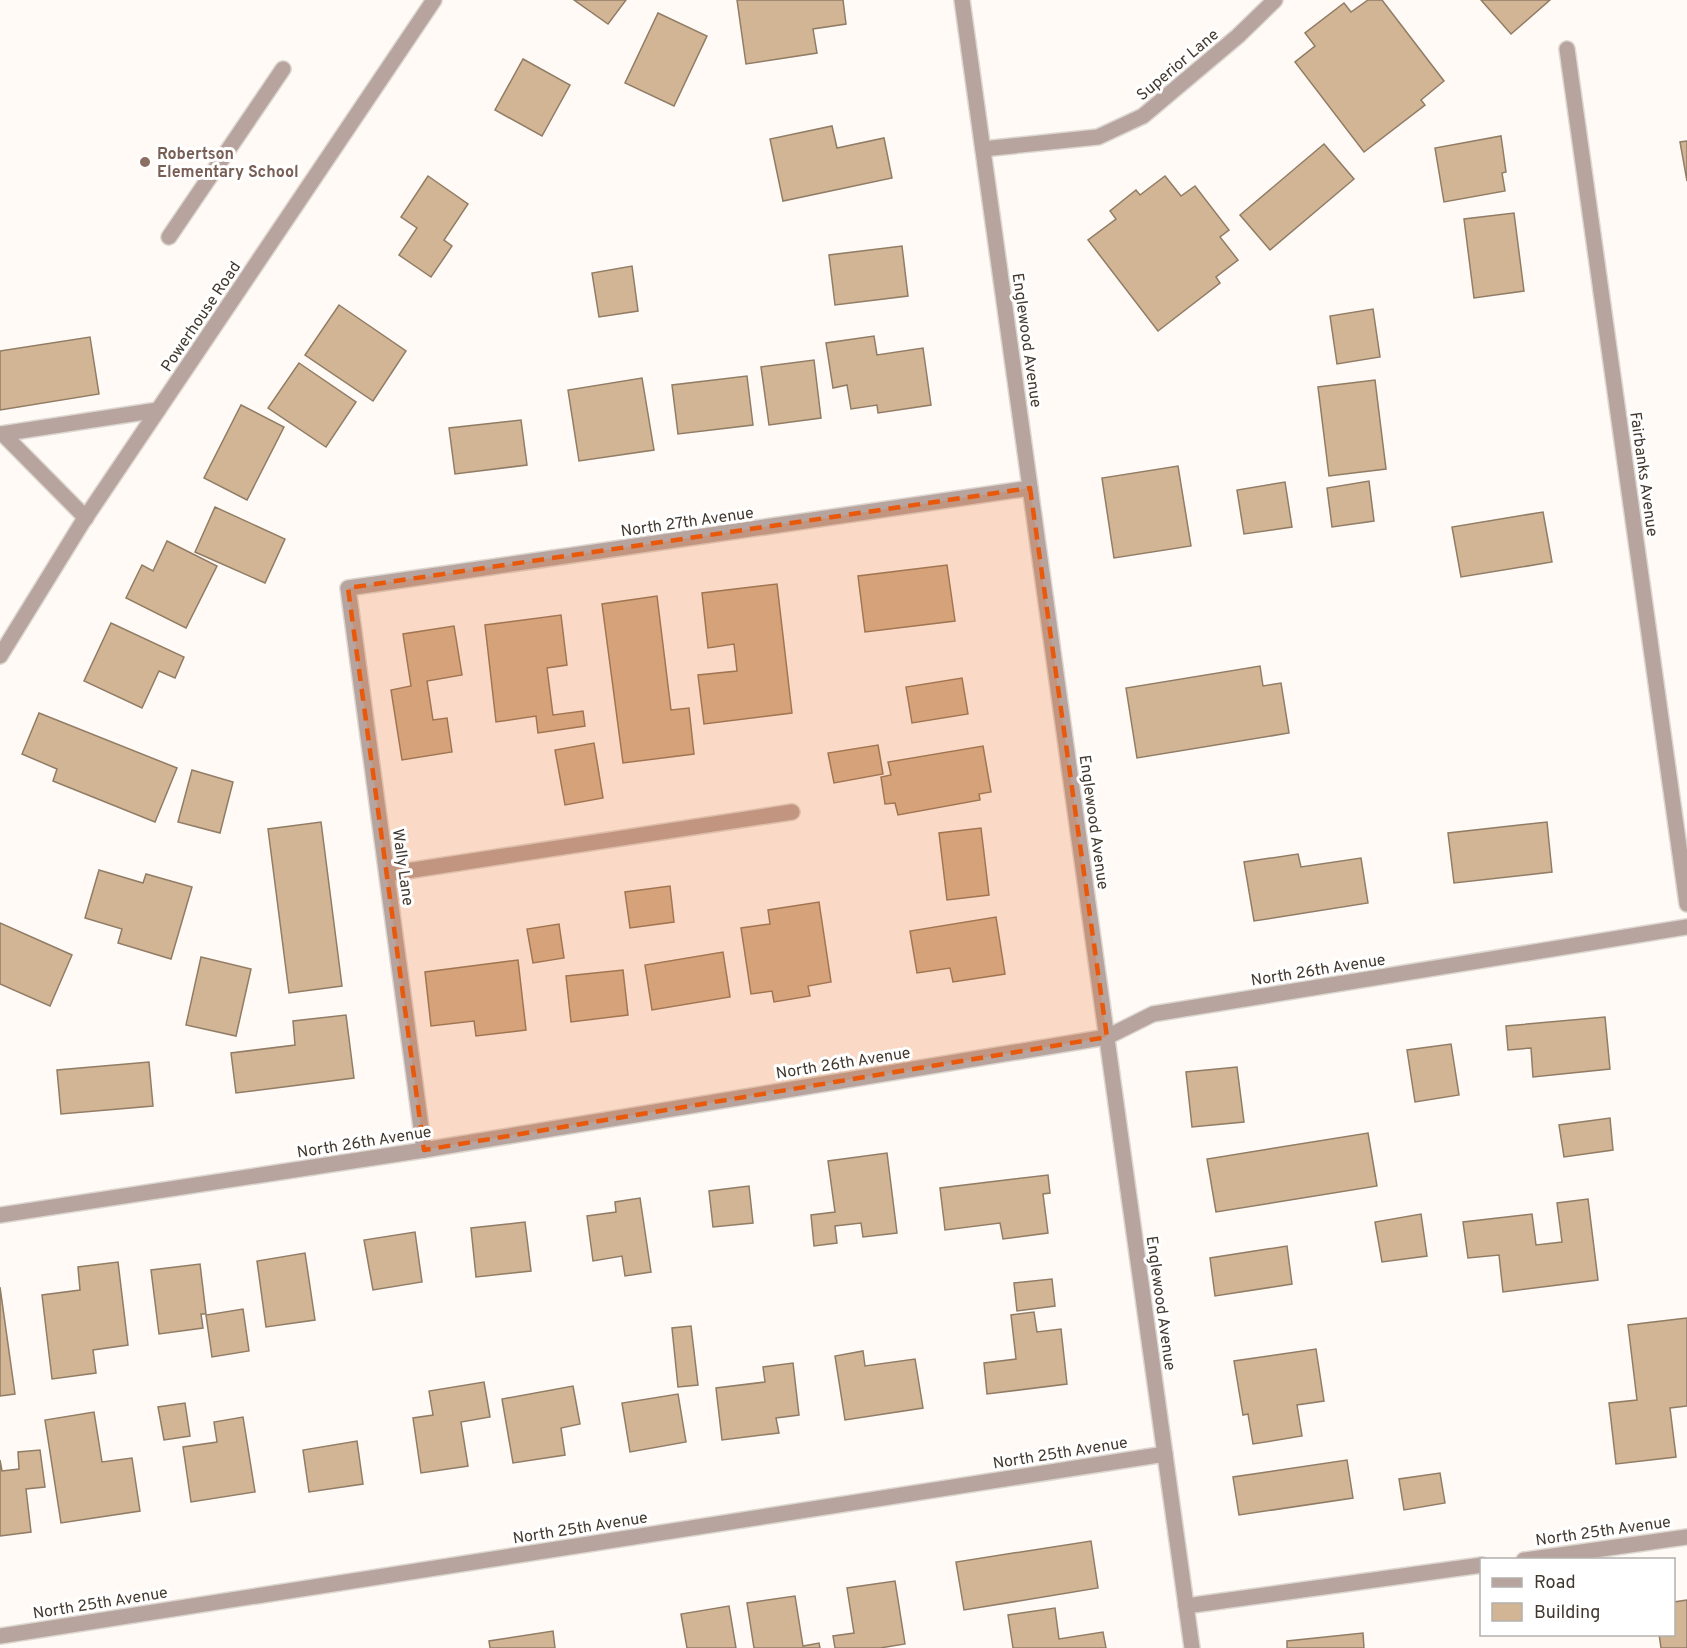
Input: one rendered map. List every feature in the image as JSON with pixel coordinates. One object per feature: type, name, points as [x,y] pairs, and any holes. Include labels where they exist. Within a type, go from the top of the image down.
[{"type":"street","name":"Powerhouse Road","points":[[0,656],[86,518],[434,0]]},
{"type":"street","name":"Englewood Avenue","points":[[963,0],[1192,1648]]},
{"type":"street","name":"Superior Lane","points":[[983,150],[1098,137],[1143,116],[1238,36],[1275,0]]},
{"type":"street","name":"Fairbanks Avenue","points":[[1568,49],[1687,904]]},
{"type":"street","points":[[169,237],[283,69]]},
{"type":"street","points":[[2,434],[158,410]]},
{"type":"street","points":[[2,434],[86,518]]},
{"type":"street","name":"North 27th Avenue","points":[[348,588],[1030,488]]},
{"type":"street","name":"Wally Lane","points":[[348,588],[424,1150]]},
{"type":"street","points":[[387,874],[792,812]]},
{"type":"street","name":"North 26th Avenue","points":[[0,1215],[424,1150],[1107,1037],[1153,1014],[1687,927]]},
{"type":"street","name":"North 25th Avenue","points":[[0,1636],[1166,1454]]},
{"type":"street","name":"North 25th Avenue","points":[[1538,1558],[1687,1537]]},
{"type":"street","points":[[1186,1606],[1480,1565]]},
{"type":"highlighted area","points":[[1030,488],[1107,1037],[424,1150],[348,588]]},
{"type":"building","points":[[574,0],[626,0],[608,24]]},
{"type":"building","points":[[737,0],[843,0],[846,24],[813,29],[817,53],[746,64]]},
{"type":"building","points":[[1368,0],[1382,0],[1444,81],[1421,100],[1425,105],[1364,152],[1295,62],[1315,46],[1305,33],[1344,3],[1351,12]]},
{"type":"building","points":[[1481,0],[1550,0],[1511,34]]},
{"type":"building","points":[[658,13],[707,36],[674,106],[625,83]]},
{"type":"building","points":[[523,59],[570,85],[542,136],[495,110]]},
{"type":"building","points":[[832,126],[837,148],[884,138],[892,178],[783,201],[770,139]]},
{"type":"building","points":[[1501,136],[1506,172],[1502,173],[1505,191],[1444,202],[1435,148]]},
{"type":"building","points":[[1687,141],[1687,181],[1680,142]]},
{"type":"building","points":[[1324,144],[1354,179],[1270,250],[1240,215]]},
{"type":"building","points":[[428,176],[468,204],[444,240],[452,246],[431,277],[399,255],[417,228],[401,217]]},
{"type":"building","points":[[1165,176],[1181,196],[1195,186],[1229,230],[1220,237],[1238,260],[1216,277],[1220,283],[1158,331],[1088,240],[1116,219],[1110,211],[1136,190],[1140,195]]},
{"type":"building","points":[[1514,213],[1524,291],[1474,298],[1464,219]]},
{"type":"building","points":[[902,246],[908,296],[835,305],[829,255]]},
{"type":"building","points":[[632,266],[638,311],[599,317],[592,273]]},
{"type":"building","points":[[339,305],[406,351],[373,401],[305,355]]},
{"type":"building","points":[[1373,309],[1380,357],[1337,364],[1330,316]]},
{"type":"building","points":[[874,336],[877,355],[923,348],[931,405],[878,413],[877,405],[851,409],[847,385],[833,388],[826,343]]},
{"type":"building","points":[[90,337],[99,394],[0,410],[0,351]]},
{"type":"building","points":[[814,360],[821,418],[769,425],[761,367]]},
{"type":"building","points":[[299,363],[356,402],[326,447],[268,408]]},
{"type":"building","points":[[747,376],[753,425],[678,434],[672,385]]},
{"type":"building","points":[[642,378],[654,450],[579,461],[568,390]]},
{"type":"building","points":[[1375,380],[1386,469],[1329,476],[1318,387]]},
{"type":"building","points":[[241,405],[284,427],[247,500],[204,478]]},
{"type":"building","points":[[521,420],[527,465],[455,474],[449,428]]},
{"type":"building","points":[[1178,466],[1191,546],[1114,558],[1102,478]]},
{"type":"building","points":[[1369,481],[1374,521],[1332,527],[1327,488]]},
{"type":"building","points":[[1285,482],[1292,527],[1244,534],[1237,490]]},
{"type":"building","points":[[215,507],[285,539],[265,583],[195,552]]},
{"type":"building","points":[[1543,512],[1552,562],[1461,577],[1452,527]]},
{"type":"building","points":[[167,541],[217,566],[186,628],[126,598],[142,565],[153,571]]},
{"type":"building","points":[[947,565],[955,621],[865,632],[858,576]]},
{"type":"building","points":[[777,584],[792,713],[704,724],[698,675],[737,671],[734,644],[708,648],[702,593]]},
{"type":"building","points":[[657,596],[671,710],[689,708],[694,754],[623,763],[602,604]]},
{"type":"building","points":[[561,615],[567,665],[547,668],[553,715],[583,711],[585,726],[538,733],[536,716],[496,722],[485,625]]},
{"type":"building","points":[[111,623],[184,657],[175,678],[159,671],[142,708],[84,681]]},
{"type":"building","points":[[454,626],[462,675],[427,681],[433,720],[447,718],[452,752],[402,760],[391,690],[411,686],[403,634]]},
{"type":"building","points":[[1260,666],[1263,686],[1281,683],[1289,733],[1137,758],[1126,688]]},
{"type":"building","points":[[962,678],[968,714],[912,723],[906,687]]},
{"type":"building","points":[[39,713],[177,768],[155,822],[53,781],[57,769],[22,754]]},
{"type":"building","points":[[594,743],[603,798],[565,805],[555,750]]},
{"type":"building","points":[[878,745],[883,774],[834,783],[828,753]]},
{"type":"building","points":[[983,746],[991,792],[979,794],[980,800],[898,815],[895,803],[885,804],[881,777],[891,775],[888,762]]},
{"type":"building","points":[[192,770],[233,782],[220,833],[178,822]]},
{"type":"building","points":[[321,822],[342,986],[289,993],[268,829]]},
{"type":"building","points":[[1547,822],[1552,872],[1454,883],[1448,833]]},
{"type":"building","points":[[981,828],[989,895],[947,900],[939,833]]},
{"type":"building","points":[[1298,854],[1301,867],[1361,858],[1368,903],[1254,921],[1244,862]]},
{"type":"building","points":[[99,870],[143,883],[146,874],[192,887],[171,959],[118,943],[122,929],[85,918]]},
{"type":"building","points":[[670,886],[674,922],[630,928],[625,892]]},
{"type":"building","points":[[819,902],[831,982],[808,986],[810,996],[774,1002],[772,991],[751,994],[741,928],[770,924],[768,910]]},
{"type":"building","points":[[996,917],[1005,974],[953,982],[950,968],[917,973],[910,931]]},
{"type":"building","points":[[0,923],[72,955],[50,1006],[0,984]]},
{"type":"building","points":[[559,924],[564,958],[533,963],[527,929]]},
{"type":"building","points":[[723,952],[730,997],[652,1010],[645,965]]},
{"type":"building","points":[[201,957],[251,969],[236,1036],[186,1025]]},
{"type":"building","points":[[518,960],[526,1030],[476,1036],[474,1021],[431,1026],[425,972]]},
{"type":"building","points":[[623,970],[628,1015],[571,1022],[566,976]]},
{"type":"building","points":[[346,1015],[354,1078],[236,1093],[231,1053],[295,1045],[293,1021]]},
{"type":"building","points":[[1605,1017],[1610,1069],[1533,1077],[1531,1048],[1508,1050],[1506,1026]]},
{"type":"building","points":[[1451,1044],[1459,1095],[1415,1102],[1407,1050]]},
{"type":"building","points":[[149,1062],[153,1106],[61,1114],[57,1070]]},
{"type":"building","points":[[1237,1067],[1244,1122],[1192,1127],[1186,1072]]},
{"type":"building","points":[[1610,1118],[1613,1150],[1564,1157],[1559,1125]]},
{"type":"building","points":[[1368,1133],[1377,1186],[1216,1212],[1207,1159]]},
{"type":"building","points":[[887,1153],[897,1233],[863,1237],[861,1223],[835,1226],[837,1243],[814,1246],[811,1215],[835,1212],[828,1161]]},
{"type":"building","points":[[1048,1175],[1050,1193],[1043,1194],[1048,1233],[1003,1239],[1000,1223],[945,1230],[940,1188]]},
{"type":"building","points":[[749,1186],[753,1223],[713,1227],[709,1191]]},
{"type":"building","points":[[640,1198],[651,1272],[625,1276],[622,1256],[593,1261],[587,1216],[616,1212],[615,1202]]},
{"type":"building","points":[[1588,1199],[1598,1280],[1503,1292],[1499,1255],[1468,1258],[1463,1222],[1532,1214],[1536,1245],[1562,1242],[1557,1203]]},
{"type":"building","points":[[1421,1214],[1427,1256],[1382,1262],[1375,1222]]},
{"type":"building","points":[[525,1222],[531,1271],[476,1277],[471,1228]]},
{"type":"building","points":[[415,1232],[422,1282],[373,1290],[364,1240]]},
{"type":"building","points":[[1287,1246],[1292,1284],[1215,1296],[1210,1258]]},
{"type":"building","points":[[305,1253],[315,1320],[266,1327],[257,1261]]},
{"type":"building","points":[[118,1262],[128,1345],[93,1350],[96,1373],[52,1379],[42,1295],[80,1290],[78,1267]]},
{"type":"building","points":[[200,1264],[206,1314],[201,1314],[203,1328],[159,1334],[151,1270]]},
{"type":"building","points":[[1052,1279],[1055,1306],[1017,1311],[1014,1283]]},
{"type":"building","points":[[0,1287],[15,1394],[0,1396]]},
{"type":"building","points":[[243,1309],[249,1351],[212,1357],[206,1315]]},
{"type":"building","points":[[1034,1312],[1037,1332],[1061,1329],[1067,1384],[987,1394],[984,1363],[1016,1359],[1011,1315]]},
{"type":"building","points":[[1687,1318],[1687,1406],[1670,1408],[1676,1457],[1616,1464],[1609,1403],[1637,1400],[1628,1325]]},
{"type":"building","points":[[691,1326],[698,1385],[678,1387],[672,1328]]},
{"type":"building","points":[[1316,1349],[1324,1401],[1297,1405],[1302,1436],[1253,1444],[1248,1414],[1243,1415],[1234,1361]]},
{"type":"building","points":[[863,1351],[865,1366],[915,1359],[923,1408],[845,1420],[835,1356]]},
{"type":"building","points":[[793,1363],[799,1415],[776,1418],[779,1433],[722,1440],[716,1388],[765,1382],[763,1367]]},
{"type":"building","points":[[484,1382],[490,1417],[461,1422],[468,1466],[421,1473],[413,1418],[433,1415],[429,1391]]},
{"type":"building","points":[[573,1386],[580,1424],[561,1428],[565,1455],[513,1463],[502,1399]]},
{"type":"building","points":[[678,1394],[686,1442],[630,1452],[622,1403]]},
{"type":"building","points":[[185,1403],[190,1436],[164,1440],[158,1407]]},
{"type":"building","points":[[94,1412],[102,1462],[132,1458],[140,1511],[61,1523],[45,1420]]},
{"type":"building","points":[[243,1417],[255,1492],[191,1502],[183,1447],[217,1442],[214,1422]]},
{"type":"building","points":[[357,1441],[363,1484],[309,1492],[303,1450]]},
{"type":"building","points":[[40,1450],[45,1487],[26,1489],[31,1532],[0,1536],[0,1460],[2,1471],[19,1469],[18,1452]]},
{"type":"building","points":[[1347,1460],[1353,1498],[1239,1515],[1233,1477]]},
{"type":"building","points":[[1440,1473],[1445,1503],[1404,1510],[1399,1479]]},
{"type":"building","points":[[1091,1541],[1098,1588],[964,1610],[956,1562]]},
{"type":"building","points":[[895,1581],[905,1644],[880,1648],[835,1648],[833,1636],[854,1633],[847,1588]]},
{"type":"building","points":[[795,1596],[803,1646],[819,1643],[820,1648],[754,1648],[747,1603]]},
{"type":"building","points":[[1687,1600],[1687,1648],[1661,1648],[1659,1636],[1675,1636],[1675,1602]]},
{"type":"building","points":[[729,1606],[736,1648],[687,1648],[681,1614]]},
{"type":"building","points":[[1055,1608],[1059,1639],[1103,1632],[1106,1648],[1013,1648],[1008,1615]]},
{"type":"building","points":[[553,1631],[555,1648],[490,1648],[489,1641]]},
{"type":"building","points":[[1363,1633],[1364,1648],[1287,1648],[1287,1641]]},
{"type":"place","name":"Robertson Elementary School","points":[[145,162]]}]
